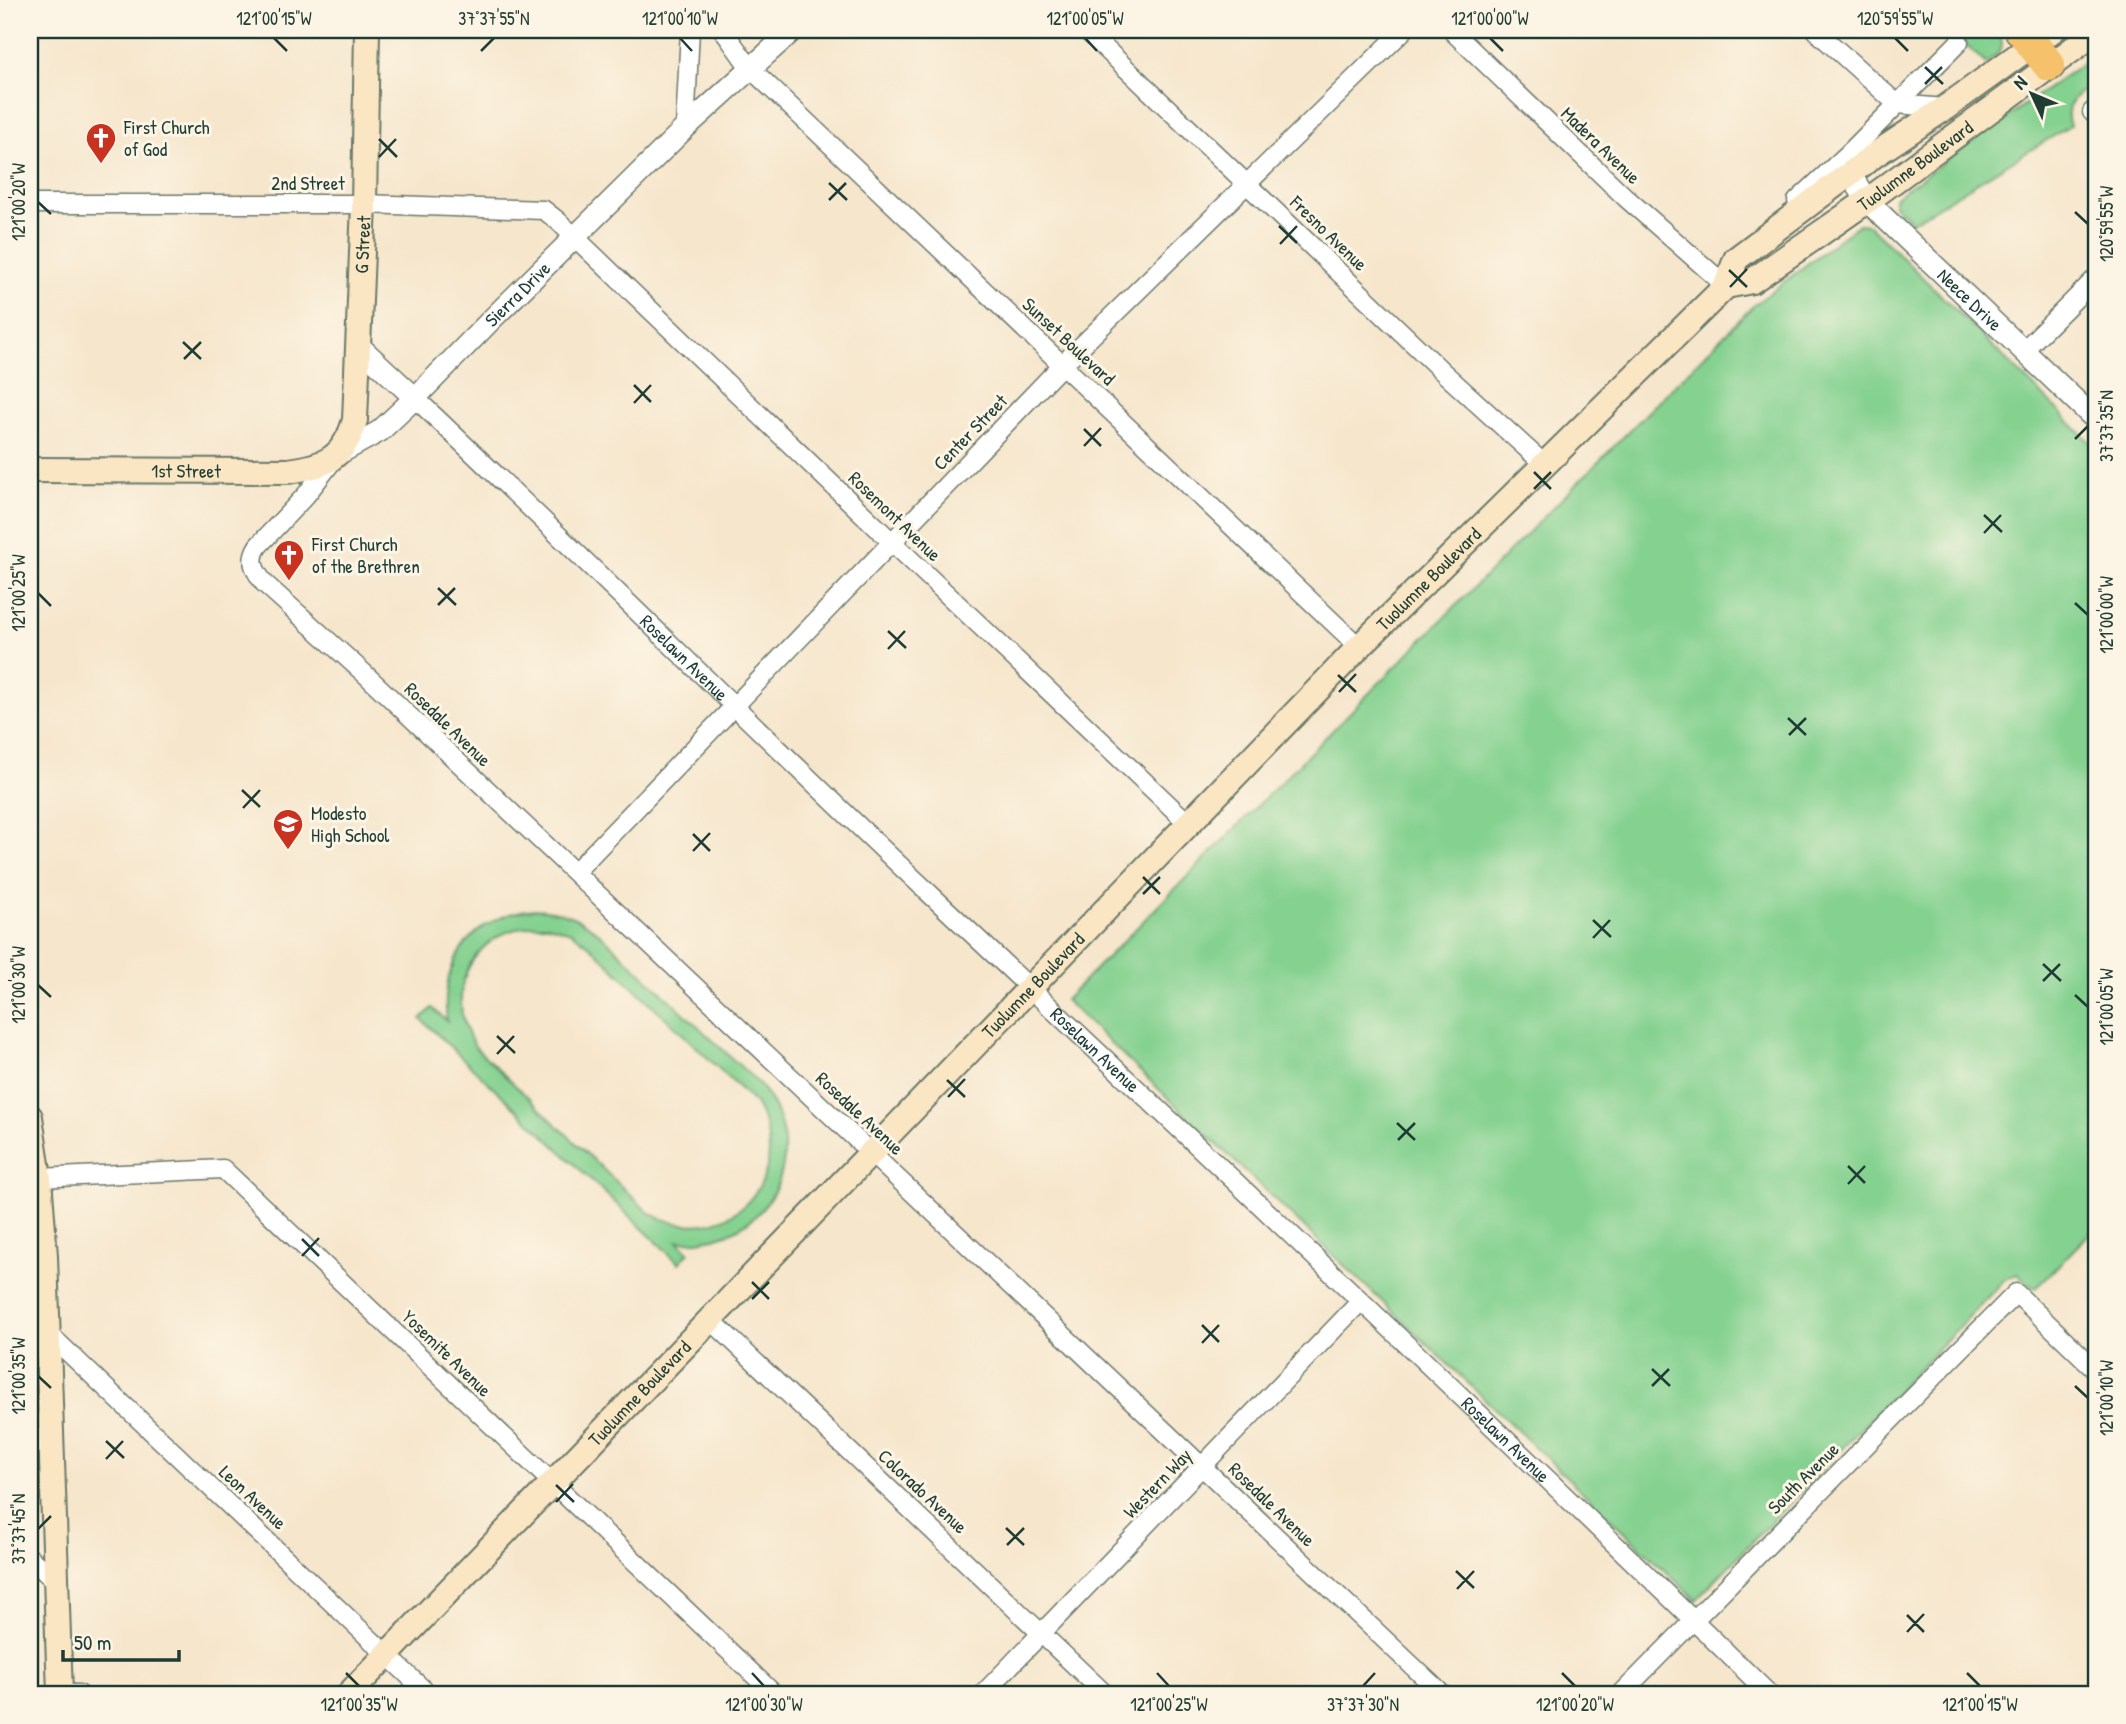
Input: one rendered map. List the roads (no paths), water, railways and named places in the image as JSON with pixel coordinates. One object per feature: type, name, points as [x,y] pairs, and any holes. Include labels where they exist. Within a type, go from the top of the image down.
[{"type":"main road","name":"G Street","points":[[338,454],[347,442],[355,420],[364,204],[367,30]]},
{"type":"main road","name":"Tuolumne Boulevard","points":[[349,1694],[1359,647],[1726,286],[1737,259],[1851,163],[1876,154],[2039,42],[2096,32]]},
{"type":"main road","name":"Tuolumne Boulevard","points":[[1726,286],[1752,281],[1867,201],[2039,42]]},
{"type":"main road","name":"1st Street","points":[[30,470],[288,471],[314,468],[338,454]]},
{"type":"main road","points":[[30,1125],[39,1178],[48,1333],[60,1694]]},
{"type":"street","points":[[685,128],[690,30]]},
{"type":"street","name":"Sunset Boulevard","points":[[723,30],[750,68],[1359,647]]},
{"type":"street","name":"Sierra Drive","points":[[252,562],[258,545],[306,495],[338,454],[380,431],[685,128],[793,30]]},
{"type":"street","name":"Fresno Avenue","points":[[1086,30],[1545,465]]},
{"type":"street","name":"Center Street","points":[[575,872],[1063,364],[1404,30]]},
{"type":"street","name":"Madera Avenue","points":[[1451,30],[1625,197],[1726,286]]},
{"type":"street","points":[[1815,30],[1897,104],[1945,108]]},
{"type":"street","name":"Tuolumne Boulevard","points":[[1851,163],[1897,104],[1959,42]]},
{"type":"street","name":"Neece Drive","points":[[1851,163],[1867,201],[2096,420]]},
{"type":"street","name":"2nd Street","points":[[30,204],[364,204],[544,210],[574,237]]},
{"type":"street","name":"Rosemont Avenue","points":[[574,237],[1188,823]]},
{"type":"street","points":[[2024,350],[2096,278]]},
{"type":"street","name":"Roselawn Avenue","points":[[359,346],[930,894],[1361,1301],[1769,1694]]},
{"type":"street","name":"Rosedale Avenue","points":[[252,562],[264,583],[575,872],[1442,1694]]},
{"type":"street","name":"Yosemite Avenue","points":[[39,1178],[223,1169],[774,1694]]},
{"type":"street","name":"South Avenue","points":[[1621,1694],[2016,1293],[2096,1370]]},
{"type":"street","name":"Western Way","points":[[983,1694],[1361,1301]]},
{"type":"street","name":"Colorado Avenue","points":[[711,1320],[1105,1694]]},
{"type":"street","name":"Leon Avenue","points":[[48,1333],[428,1694]]},
{"type":"street","points":[[30,1449],[50,1430]]},
{"type":"street","points":[[30,1558],[56,1582]]},
{"type":"street","points":[[60,1694],[79,1694]]},
{"type":"place","name":"First Church of God","points":[[101,165]]},
{"type":"place","name":"First Church of the Brethren","points":[[289,582]]},
{"type":"place","name":"Modesto High School","points":[[288,851]]}]
